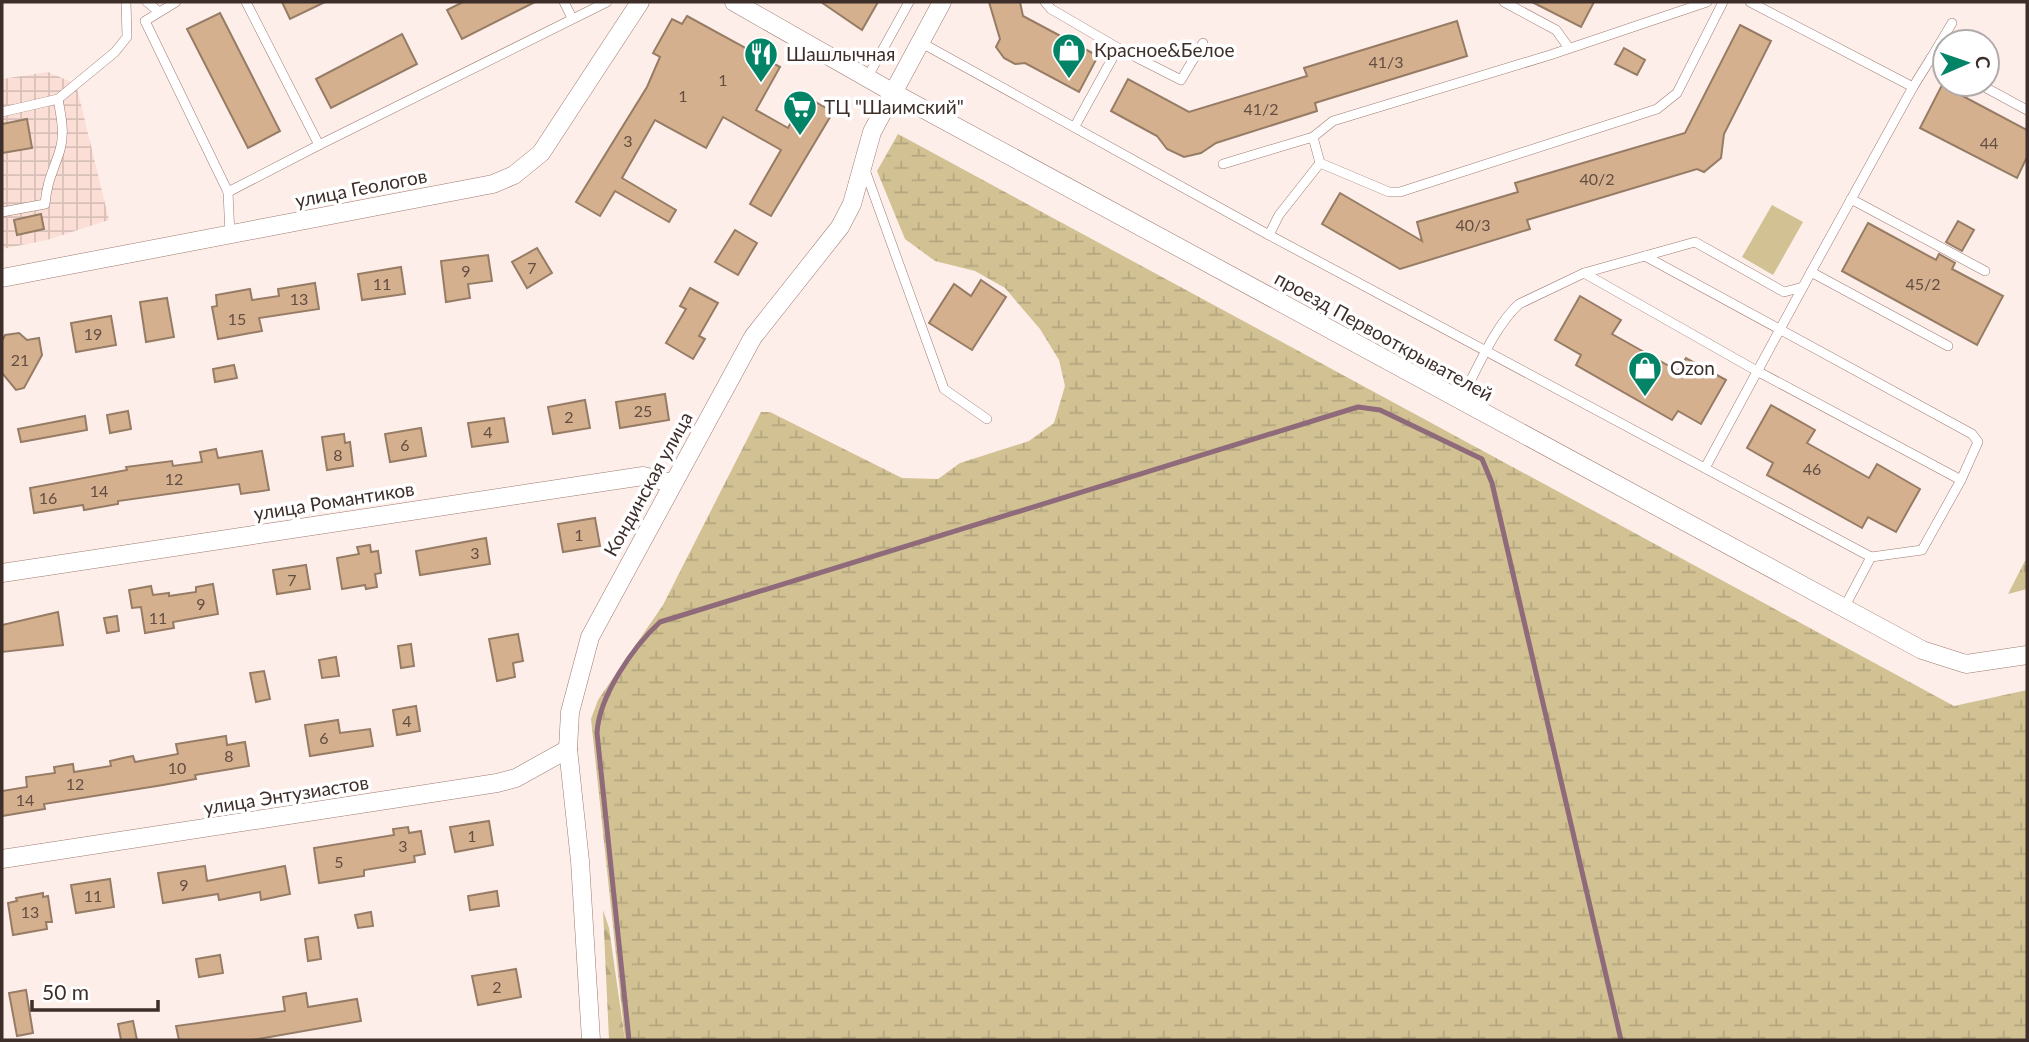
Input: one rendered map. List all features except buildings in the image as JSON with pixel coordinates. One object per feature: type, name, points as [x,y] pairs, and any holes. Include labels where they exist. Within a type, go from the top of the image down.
[{"type":"street","name":"улица Геологов","points":[[2,278],[493,184],[514,176],[541,153],[640,2]]},
{"type":"street","name":"проезд Первооткрывателей","points":[[734,2],[892,92],[1922,650],[1955,662],[1978,664],[2027,655]]},
{"type":"street","name":"Кондинская улица","points":[[591,1040],[580,861],[568,748],[570,712],[590,637],[753,337],[840,227],[852,204],[872,132],[942,2]]},
{"type":"street","name":"улица Романтиков","points":[[2,573],[643,476],[672,483]]},
{"type":"street","name":"улица Энтузиастов","points":[[2,859],[498,783],[516,778],[568,748]]},
{"type":"lane","points":[[2,112],[58,99],[121,47],[126,42],[126,2]]},
{"type":"lane","points":[[147,2],[158,11]]},
{"type":"lane","points":[[127,29],[176,2]]},
{"type":"lane","points":[[246,2],[319,145]]},
{"type":"lane","points":[[564,2],[572,18]]},
{"type":"lane","points":[[228,192],[607,2]]},
{"type":"lane","points":[[867,78],[909,2]]},
{"type":"lane","points":[[1045,2],[1051,9],[1118,48],[1181,80],[1203,43]]},
{"type":"lane","points":[[1504,2],[1556,30],[1569,48]]},
{"type":"lane","points":[[1223,164],[1313,137],[1333,121],[1707,2]]},
{"type":"lane","points":[[1320,163],[1389,192],[1400,192],[1657,109],[1677,93],[1723,2]]},
{"type":"lane","points":[[1750,2],[1913,87]]},
{"type":"lane","points":[[145,21],[228,192],[230,235]]},
{"type":"lane","points":[[1949,28],[1952,23]]},
{"type":"lane","points":[[920,42],[1269,235],[1871,558],[1922,550],[1961,480],[1978,442],[1972,435],[1779,332],[1645,256]]},
{"type":"lane","points":[[1075,126],[1118,48]]},
{"type":"lane","points":[[1705,468],[1931,58]]},
{"type":"lane","points":[[2001,96],[2027,110]]},
{"type":"lane","points":[[2,212],[45,205],[47,180],[60,149],[63,128],[58,99]]},
{"type":"lane","points":[[1313,137],[1320,163]]},
{"type":"lane","points":[[1269,235],[1279,215],[1320,163]]},
{"type":"lane","points":[[863,165],[944,389],[987,419]]},
{"type":"lane","points":[[1851,199],[1985,271]]},
{"type":"lane","points":[[1460,401],[1510,312],[1519,304],[1584,273],[1695,242],[1784,292],[1803,287]]},
{"type":"lane","points":[[1811,272],[1948,346]]},
{"type":"lane","points":[[1584,273],[1757,371],[1961,480]]},
{"type":"lane","points":[[1844,608],[1871,558]]},
{"type":"shaded area","points":[[48,72],[76,84],[109,220],[47,240],[2,249],[2,79]]},
{"type":"green space","points":[[898,134],[1954,706],[2027,690],[2027,1040],[625,1040],[591,719],[598,700],[663,605],[761,412],[770,412],[902,478],[938,479],[960,463],[1029,441],[1054,423],[1065,386],[1059,360],[1040,329],[1005,288],[975,271],[935,261],[905,239],[877,171]]},
{"type":"green space","points":[[1772,205],[1803,222],[1773,275],[1742,257]]},
{"type":"green space","points":[[2027,557],[2027,589],[2008,594]]},
{"type":"green space","points":[[603,910],[609,928],[625,1040],[609,1040]]},
{"type":"waterway","points":[[629,1040],[597,733],[604,704],[619,673],[660,622],[1358,407],[1380,410],[1482,459],[1492,483],[1621,1040]]},
{"type":"place","name":"Красное&Белое","points":[[1069,80]]},
{"type":"place","name":"Шашлычная","points":[[761,84]]},
{"type":"place","name":"ТЦ \"Шаимский\"","points":[[800,137]]},
{"type":"place","name":"Ozon","points":[[1645,398]]}]
